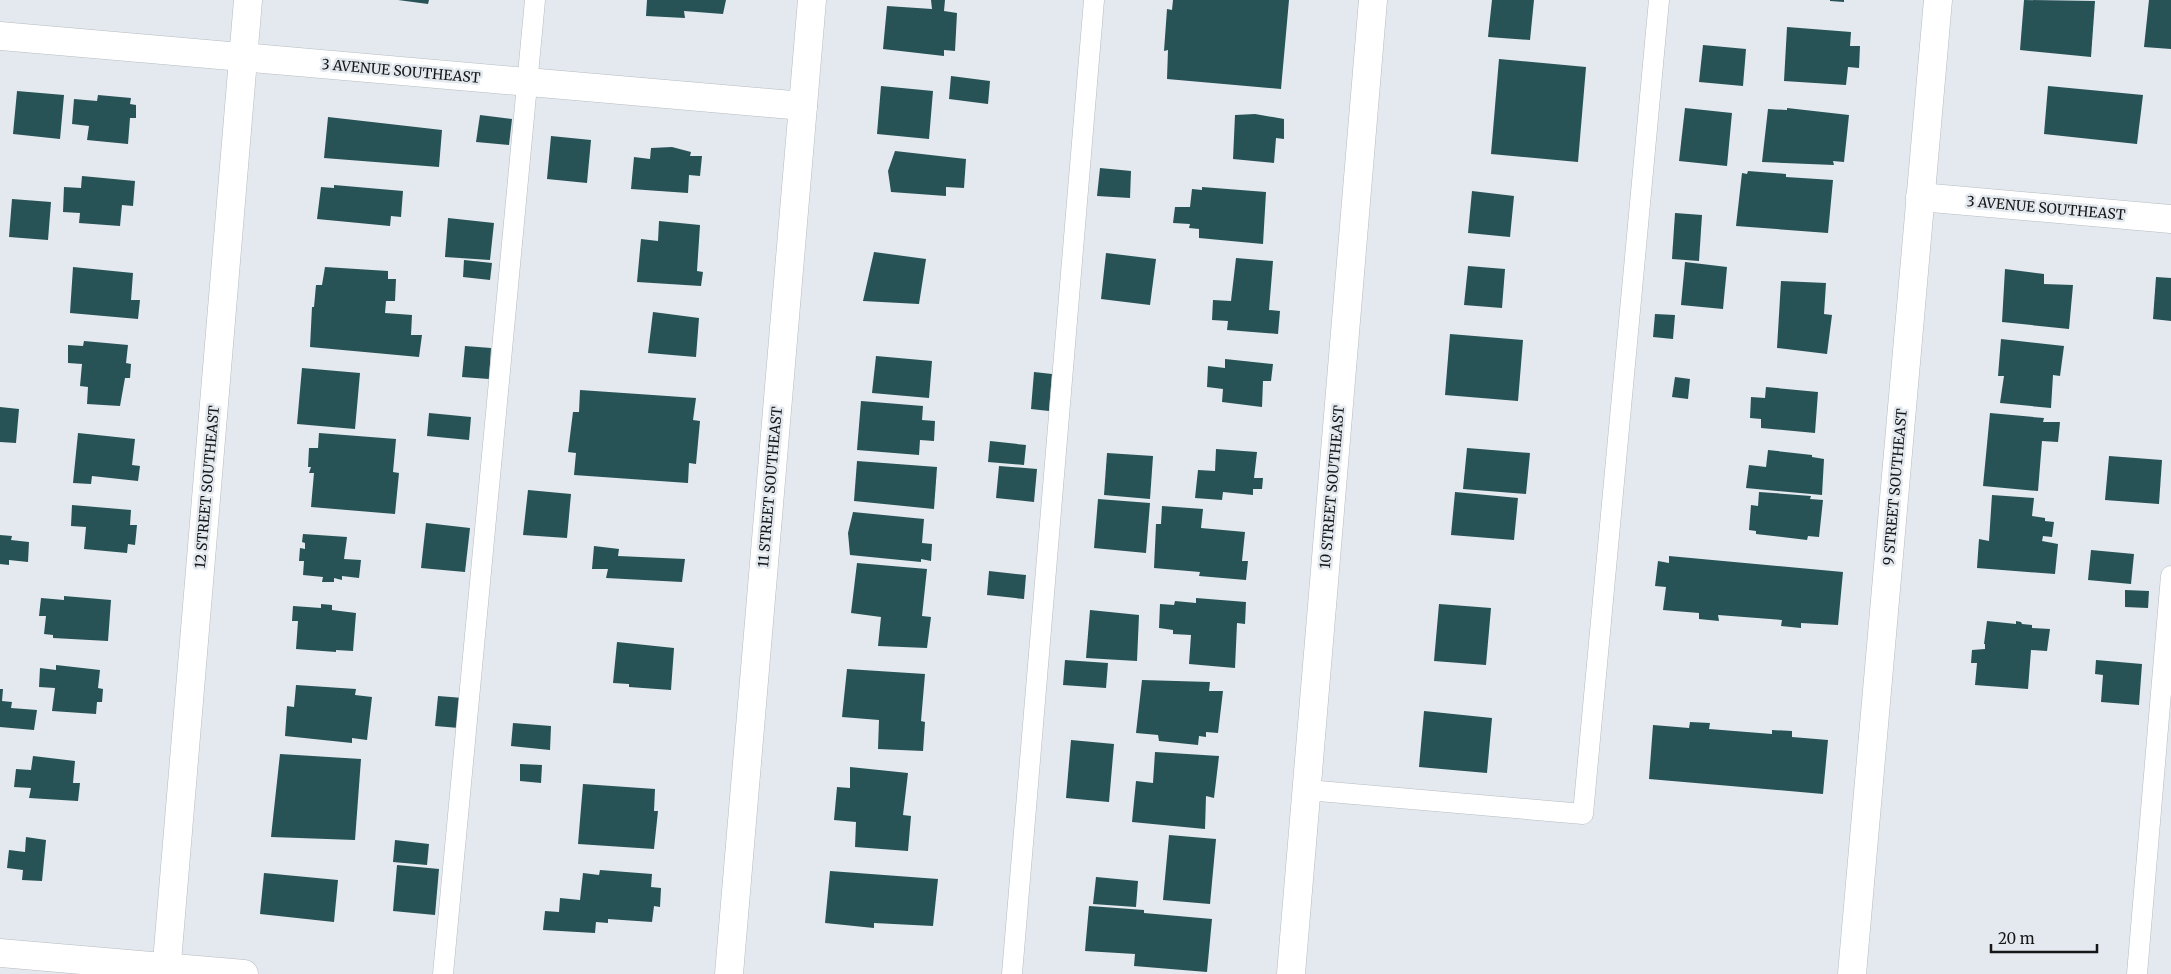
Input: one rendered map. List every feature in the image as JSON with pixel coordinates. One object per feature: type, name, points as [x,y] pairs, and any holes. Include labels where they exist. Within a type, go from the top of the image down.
[{"type":"street","name":"12 STREET SOUTHEAST","points":[[166,971],[248,0]]},
{"type":"street","name":"11 STREET SOUTHEAST","points":[[729,974],[812,0]]},
{"type":"street","name":"10 STREET SOUTHEAST","points":[[1291,974],[1373,0]]},
{"type":"street","name":"9 STREET SOUTHEAST","points":[[1852,974],[1938,0]]},
{"type":"street","name":"3 AVENUE SOUTHEAST","points":[[0,36],[803,106]]},
{"type":"street","name":"3 AVENUE SOUTHEAST","points":[[1920,198],[2171,219]]},
{"type":"street","points":[[0,953],[166,971],[244,974]]},
{"type":"lane","points":[[443,974],[535,0]]},
{"type":"lane","points":[[1012,974],[1094,0]]},
{"type":"lane","points":[[1306,790],[1583,814],[1659,0]]},
{"type":"lane","points":[[2137,974],[2171,576]]},
{"type":"building","points":[[398,0],[429,0],[428,4]]},
{"type":"building","points":[[647,0],[726,0],[723,14],[684,11],[685,18],[646,16]]},
{"type":"building","points":[[931,0],[945,0],[944,11],[957,13],[955,51],[944,50],[944,56],[883,49],[887,6],[932,9]]},
{"type":"building","points":[[1173,0],[1289,0],[1281,89],[1167,79],[1168,50],[1164,51],[1167,9],[1172,10]]},
{"type":"building","points":[[1492,0],[1534,0],[1530,40],[1488,37]]},
{"type":"building","points":[[1844,0],[1844,2],[1830,1]]},
{"type":"building","points":[[2024,0],[2095,1],[2091,57],[2020,50]]},
{"type":"building","points":[[2149,0],[2171,0],[2171,49],[2144,47]]},
{"type":"building","points":[[1787,27],[1851,32],[1850,46],[1860,46],[1859,68],[1848,67],[1846,85],[1784,81]]},
{"type":"building","points":[[1703,45],[1746,49],[1743,86],[1699,82]]},
{"type":"building","points":[[1499,59],[1586,67],[1578,162],[1491,154]]},
{"type":"building","points":[[951,76],[990,81],[988,104],[949,99]]},
{"type":"building","points":[[881,86],[933,91],[929,139],[877,134]]},
{"type":"building","points":[[2048,86],[2143,95],[2137,144],[2044,134]]},
{"type":"building","points":[[17,91],[64,95],[60,139],[13,134]]},
{"type":"building","points":[[98,95],[131,98],[130,104],[136,105],[136,118],[130,118],[128,144],[87,140],[89,126],[72,124],[74,99],[97,101]]},
{"type":"building","points":[[1685,108],[1732,113],[1727,166],[1679,161]]},
{"type":"building","points":[[1787,108],[1849,115],[1844,162],[1833,161],[1834,165],[1762,162],[1768,109],[1787,110]]},
{"type":"building","points":[[1255,114],[1284,119],[1284,139],[1276,138],[1274,163],[1233,159],[1235,115]]},
{"type":"building","points":[[480,115],[512,119],[509,145],[476,142]]},
{"type":"building","points":[[328,117],[442,130],[439,167],[324,158]]},
{"type":"building","points":[[551,136],[591,140],[587,183],[547,179]]},
{"type":"building","points":[[672,147],[691,152],[690,156],[702,156],[700,176],[689,175],[688,193],[631,189],[634,157],[650,159],[651,148]]},
{"type":"building","points":[[895,151],[966,159],[964,188],[946,187],[946,196],[891,192],[888,171]]},
{"type":"building","points":[[1100,168],[1131,171],[1130,198],[1097,196]]},
{"type":"building","points":[[1748,171],[1786,174],[1786,177],[1833,180],[1828,233],[1736,226],[1742,173],[1747,174]]},
{"type":"building","points":[[82,176],[135,181],[133,206],[122,205],[120,226],[79,223],[80,213],[63,212],[64,187],[81,188]]},
{"type":"building","points":[[334,185],[403,191],[401,217],[391,216],[390,226],[317,219],[321,187],[334,188]]},
{"type":"building","points":[[1202,187],[1266,192],[1263,244],[1199,238],[1199,229],[1189,228],[1190,224],[1173,223],[1175,207],[1190,207],[1192,189],[1202,190]]},
{"type":"building","points":[[1472,191],[1514,196],[1510,237],[1468,233]]},
{"type":"building","points":[[12,199],[51,202],[48,240],[9,237]]},
{"type":"building","points":[[1675,213],[1702,215],[1699,261],[1672,259]]},
{"type":"building","points":[[448,218],[494,223],[490,260],[445,257]]},
{"type":"building","points":[[659,221],[700,225],[697,271],[703,272],[701,286],[637,282],[641,239],[658,241]]},
{"type":"building","points":[[874,252],[926,259],[919,304],[863,301]]},
{"type":"building","points":[[1106,253],[1156,259],[1150,305],[1101,299]]},
{"type":"building","points":[[1236,258],[1273,261],[1269,310],[1280,311],[1278,334],[1227,330],[1228,321],[1212,320],[1213,300],[1231,301]]},
{"type":"building","points":[[464,260],[492,263],[490,280],[463,277]]},
{"type":"building","points":[[1685,262],[1727,267],[1723,309],[1681,305]]},
{"type":"building","points":[[1468,266],[1505,269],[1502,308],[1464,305]]},
{"type":"building","points":[[73,267],[133,273],[131,300],[140,300],[138,319],[70,313]]},
{"type":"building","points":[[325,267],[388,271],[388,279],[396,279],[395,301],[386,301],[385,313],[412,315],[411,335],[422,335],[419,357],[310,347],[312,307],[314,307],[316,285],[322,285]]},
{"type":"building","points":[[2005,269],[2044,274],[2044,284],[2073,285],[2069,329],[2002,322]]},
{"type":"building","points":[[2156,277],[2171,278],[2171,321],[2153,319]]},
{"type":"building","points":[[1781,281],[1826,283],[1824,314],[1832,315],[1827,354],[1777,348]]},
{"type":"building","points":[[653,312],[699,318],[696,357],[648,353]]},
{"type":"building","points":[[1655,314],[1675,315],[1673,339],[1653,337]]},
{"type":"building","points":[[1450,334],[1523,340],[1518,401],[1445,395]]},
{"type":"building","points":[[2001,339],[2064,346],[2060,376],[2053,375],[2051,408],[2000,403],[2004,376],[1998,376]]},
{"type":"building","points":[[84,341],[128,345],[126,363],[131,364],[130,378],[125,378],[120,406],[87,404],[88,387],[80,386],[82,364],[68,363],[68,345],[83,346]]},
{"type":"building","points":[[465,346],[491,348],[489,379],[462,377]]},
{"type":"building","points":[[876,356],[932,361],[929,398],[872,393]]},
{"type":"building","points":[[1225,359],[1273,364],[1271,381],[1263,381],[1262,407],[1222,402],[1223,389],[1207,387],[1208,366],[1225,368]]},
{"type":"building","points":[[302,368],[360,373],[355,429],[297,424]]},
{"type":"building","points":[[1034,372],[1052,374],[1049,411],[1031,409]]},
{"type":"building","points":[[1675,377],[1690,379],[1688,399],[1672,397]]},
{"type":"building","points":[[1766,387],[1818,392],[1815,433],[1761,428],[1761,419],[1750,418],[1751,397],[1765,398]]},
{"type":"building","points":[[580,390],[696,398],[693,420],[700,421],[696,464],[689,463],[688,483],[574,475],[576,453],[568,452],[573,412],[579,412]]},
{"type":"building","points":[[861,401],[923,406],[922,420],[935,421],[934,441],[920,440],[919,455],[857,450]]},
{"type":"building","points":[[0,407],[19,409],[16,443],[0,442]]},
{"type":"building","points":[[429,413],[471,417],[469,440],[427,436]]},
{"type":"building","points":[[1990,413],[2044,418],[2043,422],[2060,422],[2058,442],[2042,441],[2038,491],[1983,486]]},
{"type":"building","points":[[78,433],[135,439],[132,465],[140,466],[138,481],[92,476],[91,484],[73,483]]},
{"type":"building","points":[[319,433],[396,439],[393,472],[399,473],[395,514],[311,507],[314,473],[309,473],[311,467],[308,467],[309,448],[318,448]]},
{"type":"building","points":[[990,441],[1026,445],[1024,465],[988,462]]},
{"type":"building","points":[[1467,448],[1530,453],[1526,494],[1463,489]]},
{"type":"building","points":[[1216,449],[1257,452],[1254,478],[1263,478],[1262,489],[1253,489],[1253,495],[1223,492],[1222,500],[1195,498],[1198,470],[1215,471]]},
{"type":"building","points":[[1768,450],[1812,455],[1812,457],[1824,459],[1822,495],[1746,488],[1749,465],[1766,467]]},
{"type":"building","points":[[1107,453],[1153,456],[1150,499],[1104,495]]},
{"type":"building","points":[[2109,456],[2162,460],[2159,504],[2105,500]]},
{"type":"building","points":[[857,461],[937,467],[934,509],[854,501]]},
{"type":"building","points":[[999,466],[1037,469],[1034,502],[996,498]]},
{"type":"building","points":[[528,490],[571,494],[567,538],[523,535]]},
{"type":"building","points":[[1455,492],[1518,498],[1514,540],[1451,535]]},
{"type":"building","points":[[1759,492],[1811,496],[1810,499],[1823,500],[1819,537],[1808,536],[1807,540],[1756,534],[1756,531],[1749,530],[1751,505],[1758,506]]},
{"type":"building","points":[[1992,495],[2034,498],[2032,516],[2054,522],[2052,537],[2043,536],[2042,541],[2058,544],[2055,574],[1977,568],[1979,539],[1989,541]]},
{"type":"building","points":[[1098,499],[1150,503],[1146,553],[1094,548]]},
{"type":"building","points":[[72,505],[131,510],[130,525],[137,525],[135,545],[128,544],[127,553],[84,549],[86,527],[71,526]]},
{"type":"building","points":[[1162,506],[1203,509],[1201,528],[1245,532],[1242,561],[1248,561],[1246,580],[1199,576],[1200,572],[1154,568],[1156,524],[1161,524]]},
{"type":"building","points":[[853,512],[924,519],[922,543],[932,544],[931,561],[921,559],[921,562],[850,555],[848,533]]},
{"type":"building","points":[[426,523],[470,528],[465,572],[421,568]]},
{"type":"building","points":[[303,534],[347,537],[344,559],[361,560],[359,578],[342,576],[342,580],[334,578],[334,582],[322,582],[323,577],[303,575],[304,561],[299,561],[300,548],[305,549],[305,543],[302,542]]},
{"type":"building","points":[[0,535],[12,536],[11,540],[29,542],[28,562],[9,560],[9,565],[0,564]]},
{"type":"building","points":[[594,546],[619,549],[618,556],[685,559],[682,582],[606,578],[608,569],[592,569]]},
{"type":"building","points":[[2091,550],[2134,554],[2131,584],[2088,580]]},
{"type":"building","points":[[1669,556],[1843,572],[1838,625],[1801,623],[1801,628],[1781,626],[1782,620],[1718,615],[1719,621],[1699,619],[1699,613],[1663,610],[1666,587],[1655,586],[1658,561],[1669,563]]},
{"type":"building","points":[[857,563],[927,569],[922,616],[931,617],[927,648],[878,646],[881,617],[851,613]]},
{"type":"building","points":[[989,571],[1026,575],[1024,599],[987,595]]},
{"type":"building","points":[[2125,590],[2149,591],[2148,608],[2125,607]]},
{"type":"building","points":[[64,596],[111,600],[108,641],[53,638],[53,635],[44,634],[46,616],[39,616],[41,598],[64,600]]},
{"type":"building","points":[[1196,598],[1246,602],[1245,624],[1237,623],[1235,668],[1189,664],[1191,635],[1173,634],[1173,630],[1159,628],[1160,604],[1174,605],[1175,601],[1196,603]]},
{"type":"building","points":[[321,604],[332,605],[332,610],[356,613],[353,651],[336,650],[336,652],[296,649],[298,621],[292,621],[293,606],[321,608]]},
{"type":"building","points":[[1439,604],[1491,608],[1486,665],[1434,661]]},
{"type":"building","points":[[1090,610],[1139,615],[1137,661],[1086,658]]},
{"type":"building","points":[[1987,621],[2016,624],[2016,621],[2032,625],[2032,628],[2050,629],[2047,651],[2031,650],[2028,689],[1975,685],[1977,663],[1971,663],[1972,650],[1985,649]]},
{"type":"building","points":[[617,642],[674,648],[671,690],[629,687],[629,684],[613,683]]},
{"type":"building","points":[[1065,660],[1108,663],[1106,688],[1063,685]]},
{"type":"building","points":[[2096,660],[2142,664],[2139,705],[2101,702],[2103,675],[2095,674]]},
{"type":"building","points":[[56,665],[100,670],[98,688],[103,689],[102,702],[97,702],[96,714],[52,711],[55,688],[39,687],[40,668],[56,670]]},
{"type":"building","points":[[847,669],[925,674],[921,721],[925,722],[923,751],[878,749],[879,720],[842,717]]},
{"type":"building","points":[[1142,680],[1210,682],[1209,691],[1223,691],[1218,733],[1206,732],[1206,737],[1199,736],[1198,745],[1159,741],[1158,735],[1136,733]]},
{"type":"building","points":[[296,685],[356,689],[355,695],[372,697],[367,740],[352,738],[352,743],[285,736],[287,706],[294,707]]},
{"type":"building","points":[[0,689],[3,689],[2,701],[12,702],[11,708],[37,710],[34,730],[0,727]]},
{"type":"building","points":[[438,696],[463,698],[459,728],[435,726]]},
{"type":"building","points":[[1424,711],[1492,718],[1487,773],[1419,767]]},
{"type":"building","points":[[1690,722],[1710,723],[1709,729],[1772,734],[1772,730],[1792,731],[1792,737],[1828,740],[1823,794],[1649,779],[1653,725],[1689,728]]},
{"type":"building","points":[[513,723],[551,726],[550,750],[511,746]]},
{"type":"building","points":[[1071,740],[1114,744],[1109,802],[1066,798]]},
{"type":"building","points":[[1155,752],[1219,756],[1214,798],[1206,796],[1205,829],[1132,822],[1136,781],[1153,783]]},
{"type":"building","points":[[280,754],[361,759],[355,840],[271,837]]},
{"type":"building","points":[[33,756],[75,761],[73,783],[80,783],[78,801],[29,798],[31,788],[14,787],[16,769],[31,770]]},
{"type":"building","points":[[520,764],[542,765],[541,783],[520,781]]},
{"type":"building","points":[[850,767],[908,773],[903,815],[911,816],[908,851],[855,847],[856,822],[834,820],[837,787],[850,788]]},
{"type":"building","points":[[583,784],[655,789],[654,811],[658,811],[654,849],[578,844]]},
{"type":"building","points":[[1169,835],[1216,839],[1210,904],[1163,900]]},
{"type":"building","points":[[26,837],[46,840],[42,881],[22,880],[23,870],[7,868],[9,850],[25,852]]},
{"type":"building","points":[[395,840],[429,844],[427,865],[393,862]]},
{"type":"building","points":[[397,865],[439,869],[435,915],[393,911]]},
{"type":"building","points":[[600,870],[652,874],[651,887],[661,888],[660,907],[654,906],[652,922],[608,919],[608,923],[596,922],[595,933],[543,930],[545,911],[559,912],[560,898],[580,900],[583,873],[599,875]]},
{"type":"building","points":[[830,871],[938,879],[933,926],[874,923],[874,928],[825,923]]},
{"type":"building","points":[[264,873],[338,880],[334,922],[260,914]]},
{"type":"building","points":[[1096,877],[1138,881],[1136,907],[1093,904]]},
{"type":"building","points":[[1089,906],[1144,910],[1144,913],[1212,919],[1207,972],[1134,966],[1135,954],[1085,951]]}]
